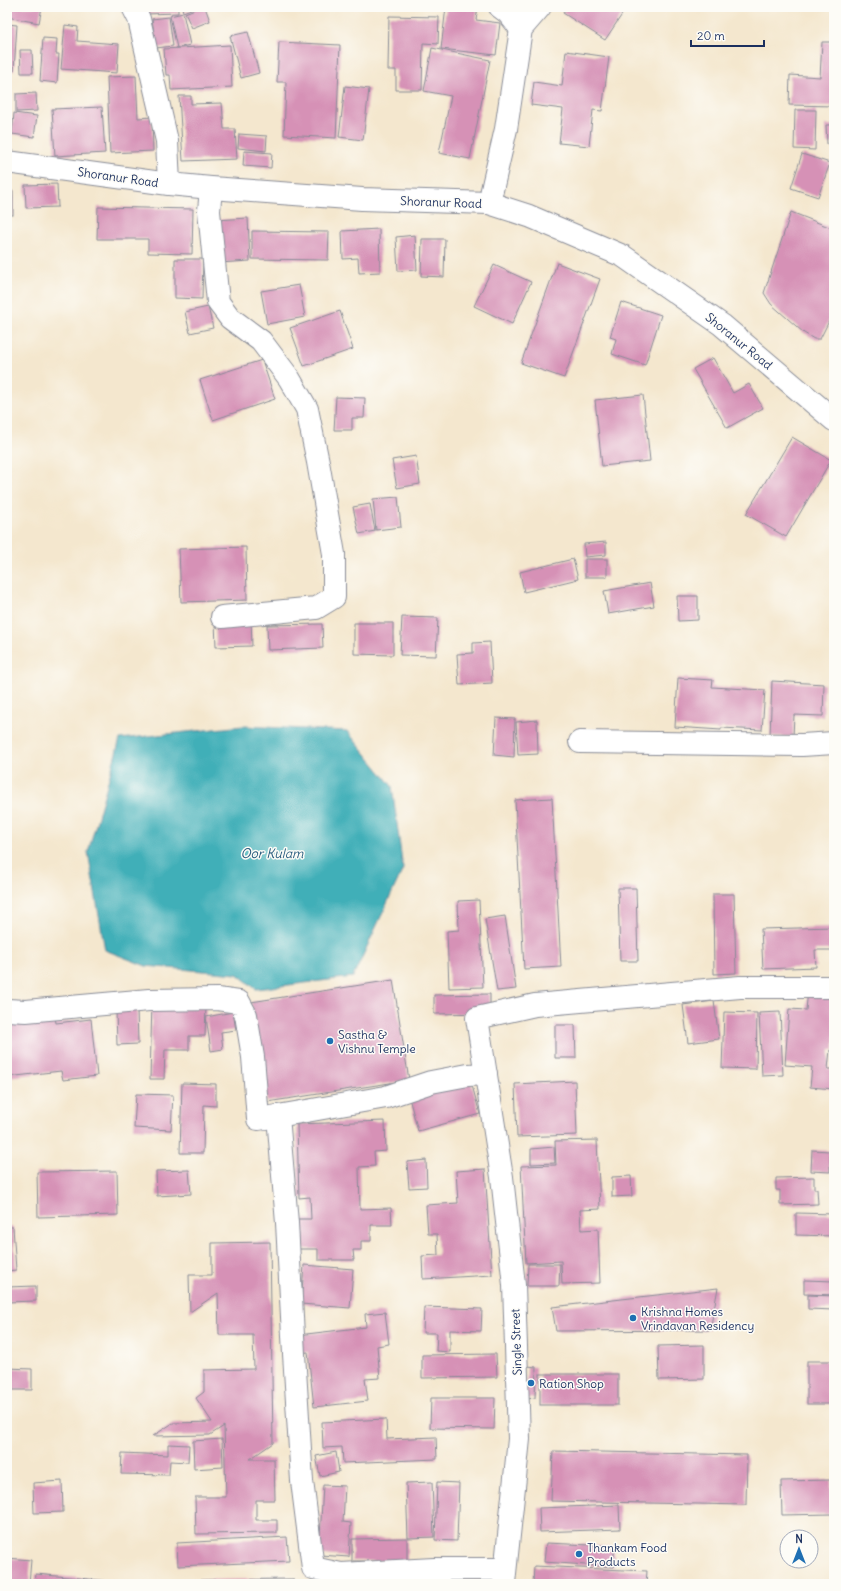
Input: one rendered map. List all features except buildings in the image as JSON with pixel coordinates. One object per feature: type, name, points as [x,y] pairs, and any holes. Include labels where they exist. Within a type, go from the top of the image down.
[{"type":"street","points":[[133,7],[139,19],[167,141],[169,184]]},
{"type":"street","points":[[500,7],[508,13],[521,29]]},
{"type":"street","points":[[489,203],[506,129],[521,29],[540,7]]},
{"type":"street","name":"Shoranur Road","points":[[7,162],[169,184],[211,188],[362,199],[489,203],[529,216],[623,256],[722,325],[834,420]]},
{"type":"street","points":[[211,188],[209,211],[218,302],[230,318],[261,341],[289,378],[307,409],[334,554],[334,597],[316,608],[222,617]]},
{"type":"street","points":[[580,742],[802,745],[834,743]]},
{"type":"street","name":"Single Street","points":[[505,1577],[519,1431],[514,1285],[502,1177],[477,1018],[535,1005],[740,987],[834,987]]},
{"type":"street","points":[[7,1010],[26,1011],[149,1000],[217,999],[239,1002],[246,1015],[253,1057],[258,1118],[278,1116],[386,1097],[431,1082],[468,1075],[486,1074]]},
{"type":"street","points":[[278,1116],[288,1223],[302,1480],[311,1576],[434,1569],[505,1577]]},
{"type":"water","name":"Oor Kulam","points":[[243,726],[347,731],[392,786],[403,869],[353,977],[256,989],[237,974],[146,966],[105,950],[88,852],[120,739]]},
{"type":"place","name":"Sastha & Vishnu Temple","points":[[330,1041]]},
{"type":"place","name":"Krishna Homes Vrindavan Residency","points":[[633,1318]]},
{"type":"place","name":"Ration Shop","points":[[531,1383]]},
{"type":"place","name":"Thankam Food Products","points":[[579,1554]]}]
